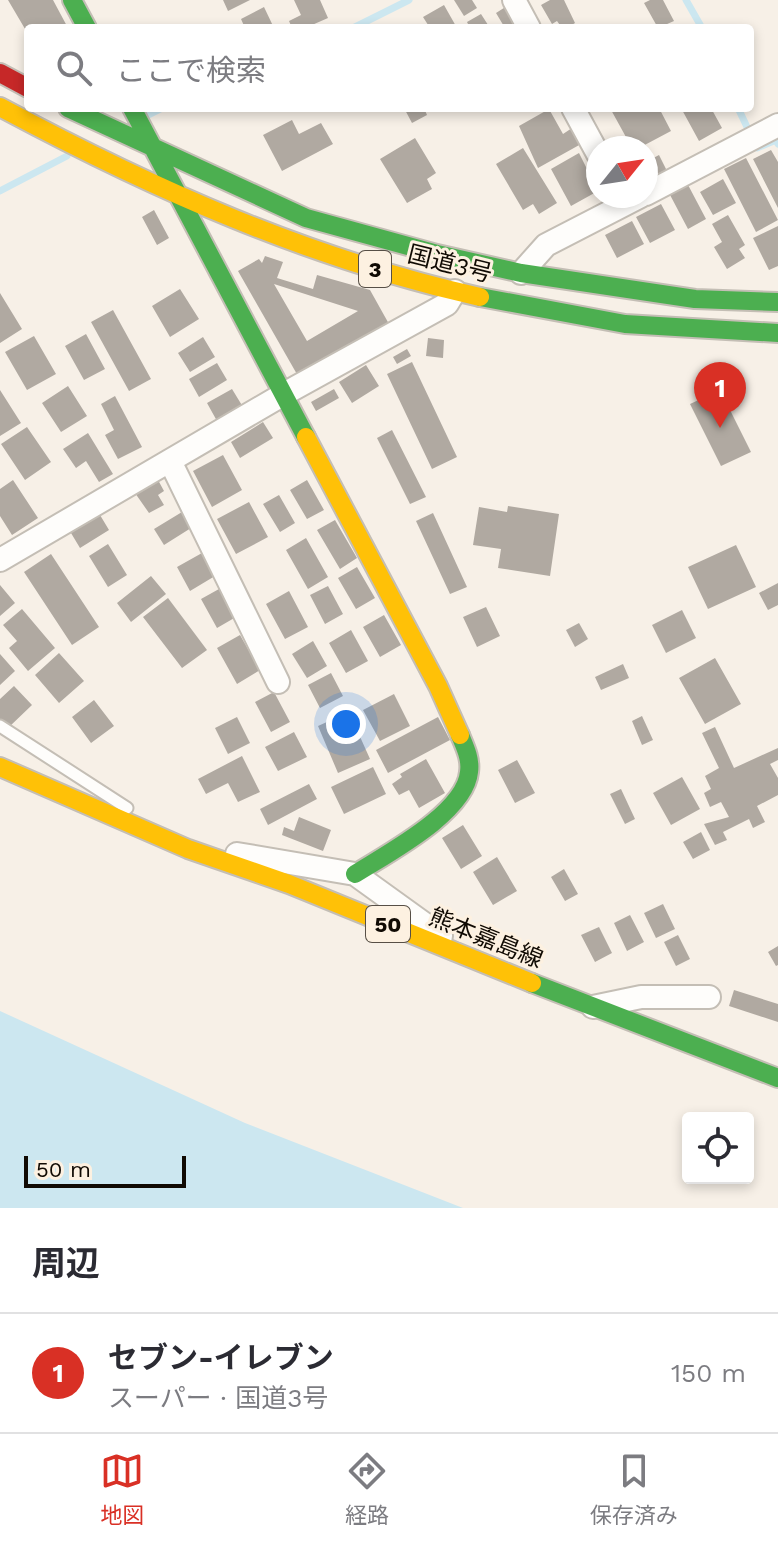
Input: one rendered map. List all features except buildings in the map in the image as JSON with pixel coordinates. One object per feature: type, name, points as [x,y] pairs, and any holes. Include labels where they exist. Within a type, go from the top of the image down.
[{"type":"main road","points":[[72,0],[85,24]]},
{"type":"main road","points":[[0,73],[24,86]]},
{"type":"main road","name":"国道3号","points":[[0,107],[83,154],[246,226],[407,279],[604,321],[778,333]]},
{"type":"main road","name":"国道3号","points":[[76,112],[306,218],[521,273],[695,299],[778,302]]},
{"type":"main road","points":[[134,112],[438,686],[470,767],[467,789],[453,806],[355,874]]},
{"type":"main road","name":"熊本嘉島線","points":[[0,767],[188,849],[289,884],[592,1007],[778,1078]]},
{"type":"street","points":[[514,0],[527,24]]},
{"type":"street","points":[[575,112],[588,136]]},
{"type":"street","points":[[658,188],[778,125]]},
{"type":"street","points":[[521,273],[546,245],[607,208]]},
{"type":"street","points":[[1,558],[284,394],[447,304],[455,291]]},
{"type":"street","points":[[170,461],[278,682]]},
{"type":"street","points":[[188,849],[262,857],[355,874],[408,910],[467,957]]},
{"type":"street","points":[[592,1007],[641,997],[709,997]]},
{"type":"lane","points":[[0,726],[122,802],[152,834]]},
{"type":"water","points":[[0,1011],[245,1123],[463,1208],[0,1208]]},
{"type":"waterway","points":[[361,24],[409,0]]},
{"type":"waterway","points":[[686,0],[700,24]]},
{"type":"waterway","points":[[146,116],[154,112]]},
{"type":"waterway","points":[[740,112],[757,148],[776,140],[778,144]]},
{"type":"waterway","points":[[0,191],[67,156]]},
{"type":"traffic: fast","points":[[72,0],[85,24]]},
{"type":"traffic: fast","points":[[77,112],[306,218],[437,254],[521,273],[695,299],[778,302]]},
{"type":"traffic: fast","points":[[134,112],[306,437]]},
{"type":"traffic: fast","points":[[480,297],[625,324],[778,333]]},
{"type":"traffic: fast","points":[[355,874],[423,830],[454,802],[469,772],[460,735]]},
{"type":"traffic: fast","points":[[532,983],[778,1078]]},
{"type":"traffic: slow","points":[[0,107],[174,193],[294,242],[355,263],[480,297]]},
{"type":"traffic: slow","points":[[306,437],[438,686],[460,735]]},
{"type":"traffic: slow","points":[[0,767],[188,849],[289,884],[532,983]]},
{"type":"traffic: jam","points":[[0,73],[24,86]]},
{"type":"place","name":"セブン-イレブン","points":[[720,428]]}]
